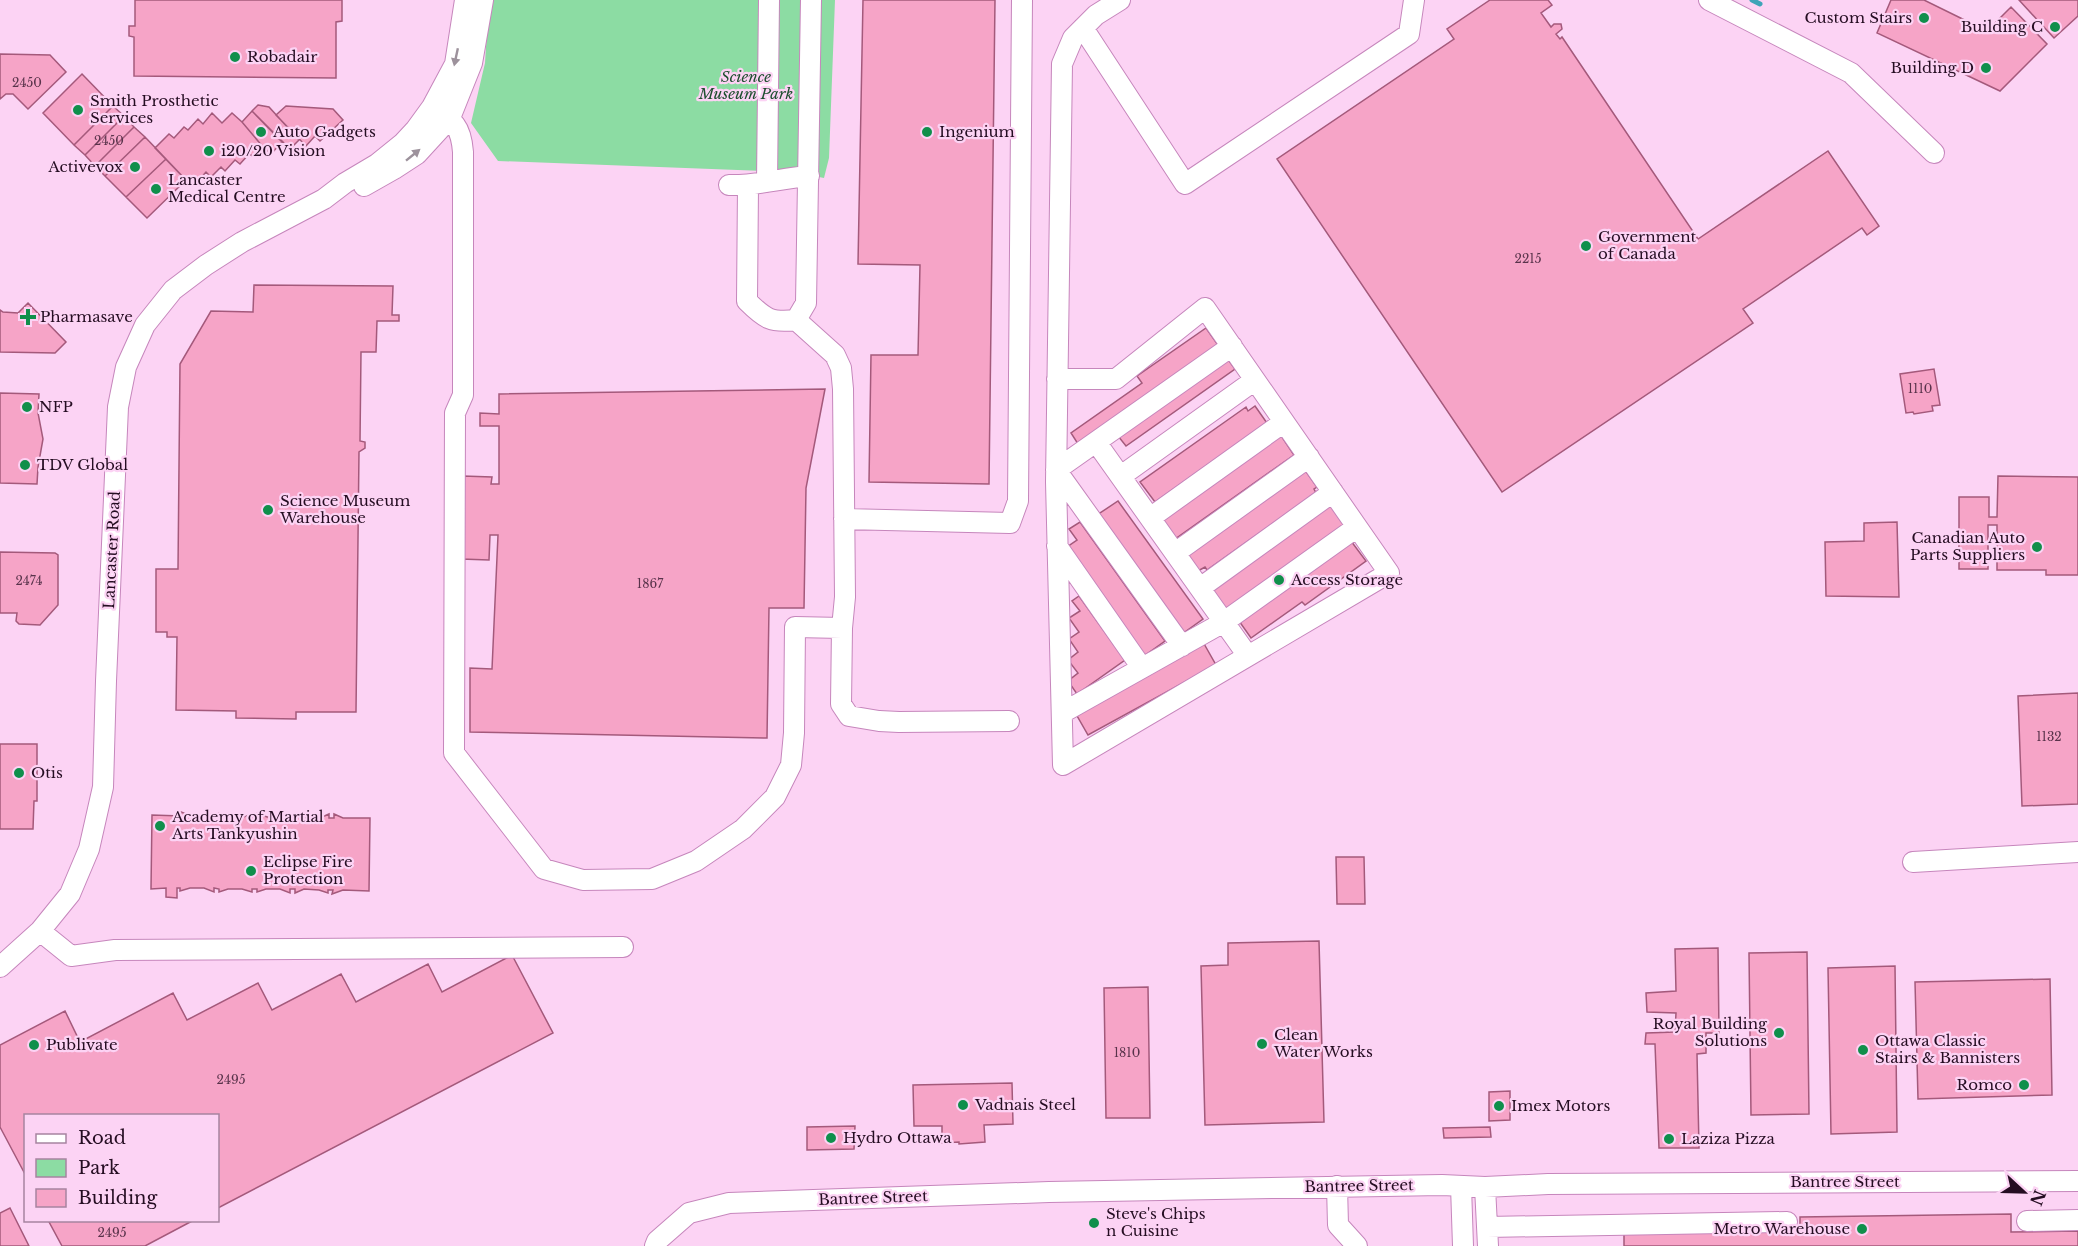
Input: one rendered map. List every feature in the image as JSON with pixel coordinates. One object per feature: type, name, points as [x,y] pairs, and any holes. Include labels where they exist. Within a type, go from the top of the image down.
[{"type":"street","name":"Lancaster Road","points":[[0,967],[40,931],[70,894],[89,849],[103,787],[105,681],[118,407],[126,367],[146,324],[173,290],[206,265],[242,242],[324,199],[377,164],[403,143],[432,107],[455,64],[465,0]]},
{"type":"street","name":"Lancaster Road","points":[[324,199],[355,191],[394,169],[417,154],[450,118],[472,63],[483,0]]},
{"type":"street","points":[[769,0],[748,184],[747,301],[762,316],[780,321],[796,320],[835,355],[841,368],[845,597],[842,628],[841,704],[849,716],[889,721],[1009,721]]},
{"type":"street","points":[[796,320],[806,303],[811,0]]},
{"type":"street","points":[[844,519],[1010,523],[1018,501],[1022,0]]},
{"type":"street","points":[[1057,379],[1116,379],[1205,308],[1389,573],[1064,765],[1056,470],[1057,379],[1062,64],[1072,38],[1096,15],[1120,0]]},
{"type":"street","points":[[1083,28],[1185,184],[1409,34],[1414,0]]},
{"type":"street","points":[[1710,0],[1851,73],[1934,153]]},
{"type":"street","points":[[432,107],[450,118],[462,134],[463,395],[455,413],[454,753],[518,837],[544,869],[583,880],[652,879],[696,861],[743,829],[776,797],[791,765],[794,733],[795,627],[842,628]]},
{"type":"street","points":[[748,184],[809,176]]},
{"type":"street","points":[[1056,470],[1232,346]]},
{"type":"street","points":[[1121,476],[1255,380]]},
{"type":"street","points":[[1150,518],[1284,422]]},
{"type":"street","points":[[1096,442],[1248,656]]},
{"type":"street","points":[[1175,553],[1309,457]]},
{"type":"street","points":[[1056,470],[1182,646]]},
{"type":"street","points":[[1200,588],[1333,492]]},
{"type":"street","points":[[1062,713],[1224,622],[1357,527]]},
{"type":"street","points":[[1057,546],[1142,668]]},
{"type":"street","points":[[1913,862],[2078,852]]},
{"type":"street","points":[[40,931],[71,956],[115,950],[624,946]]},
{"type":"street","name":"Bantree Street","points":[[655,1246],[657,1241],[690,1213],[729,1203],[1049,1192],[1337,1186],[1485,1187],[1572,1184],[2078,1181]]},
{"type":"street","points":[[1337,1186],[1339,1246]]},
{"type":"street","points":[[1461,1186],[1463,1246]]},
{"type":"street","points":[[1485,1187],[1488,1236],[1787,1222]]},
{"type":"street","points":[[2027,1221],[2078,1220]]},
{"type":"street","points":[[1338,1225],[1357,1246]]},
{"type":"green space","name":"Science Museum Park","points":[[489,0],[835,0],[829,158],[824,178],[794,172],[498,161],[471,123],[485,63]]},
{"type":"building","name":"Robadair","points":[[135,0],[342,0],[342,21],[336,22],[336,78],[134,76],[134,37],[129,36],[129,26],[135,26]]},
{"type":"building","name":"Ingenium","points":[[863,0],[995,0],[989,484],[869,482],[871,355],[918,355],[920,265],[858,264]]},
{"type":"building","name":"Government of Canada","points":[[1490,0],[1548,0],[1552,5],[1541,13],[1551,27],[1554,24],[1561,24],[1562,29],[1556,34],[1560,39],[1562,37],[1698,239],[1828,151],[1879,226],[1867,235],[1862,228],[1743,309],[1753,323],[1502,492],[1277,159],[1454,39],[1447,29]]},
{"type":"building","name":"Building D","points":[[1891,0],[1924,0],[1987,31],[2011,7],[2047,44],[2000,91],[1877,33]]},
{"type":"building","name":"Building C","points":[[2019,0],[2078,0],[2078,16],[2054,38]]},
{"type":"building","points":[[0,54],[50,55],[66,72],[28,109],[13,94],[6,94],[0,99]]},
{"type":"building","name":"Smith Prosthetic Services","points":[[82,74],[113,106],[74,145],[43,113]]},
{"type":"building","points":[[258,105],[269,107],[299,140],[290,149],[252,111]]},
{"type":"building","points":[[113,106],[124,116],[85,155],[74,145]]},
{"type":"building","points":[[286,106],[333,109],[343,120],[320,141],[315,136],[306,146],[276,115]]},
{"type":"building","name":"Auto Gadgets","points":[[252,111],[282,142],[271,154],[242,122]]},
{"type":"building","name":"i20/20 Vision","points":[[212,113],[222,123],[232,113],[263,147],[255,157],[249,154],[240,164],[235,160],[225,171],[221,167],[211,177],[206,172],[196,183],[186,180],[155,148],[169,134],[174,138],[184,127],[188,130],[198,119],[203,124]]},
{"type":"building","points":[[124,116],[134,127],[95,166],[85,155]]},
{"type":"building","points":[[134,127],[145,137],[105,176],[95,166]]},
{"type":"building","name":"Activevox","points":[[145,137],[166,159],[126,197],[105,176]]},
{"type":"building","name":"Lancaster Medical Centre","points":[[166,159],[186,180],[147,218],[126,197]]},
{"type":"building","name":"Science Museum Warehouse","points":[[254,285],[393,286],[392,315],[399,315],[399,321],[377,321],[376,352],[361,352],[360,441],[365,442],[365,448],[359,452],[356,712],[296,712],[296,719],[236,718],[236,711],[176,710],[177,637],[167,637],[167,632],[156,632],[156,569],[178,569],[180,364],[211,311],[253,312]]},
{"type":"building","points":[[28,303],[66,342],[55,353],[0,352],[0,310],[18,313]]},
{"type":"building","points":[[1206,328],[1218,345],[1078,444],[1071,433],[1142,383],[1137,376]]},
{"type":"building","points":[[1227,358],[1235,369],[1126,446],[1118,436]]},
{"type":"building","points":[[1934,369],[1940,405],[1932,406],[1933,411],[1906,413],[1900,374]]},
{"type":"building","points":[[825,389],[806,488],[804,608],[769,608],[767,738],[470,732],[470,668],[492,669],[498,535],[490,535],[489,560],[461,559],[463,476],[492,477],[491,484],[499,484],[499,426],[480,426],[480,413],[499,414],[499,394]]},
{"type":"building","points":[[0,393],[39,394],[38,413],[43,439],[37,484],[0,483]]},
{"type":"building","points":[[1255,406],[1267,423],[1155,502],[1140,482],[1246,407],[1248,411]]},
{"type":"building","points":[[1280,434],[1294,455],[1175,539],[1161,519]]},
{"type":"building","points":[[1305,470],[1317,487],[1314,489],[1316,493],[1207,570],[1205,567],[1198,571],[1185,554]]},
{"type":"building","name":"Canadian Auto Parts Suppliers","points":[[1998,476],[2078,477],[2078,575],[2046,575],[2046,570],[1997,570],[1997,525],[1988,525],[1988,569],[1959,569],[1959,497],[1989,497],[1989,517],[1997,517]]},
{"type":"building","points":[[1118,501],[1203,619],[1182,634],[1097,515]]},
{"type":"building","points":[[1330,505],[1345,526],[1225,610],[1211,590]]},
{"type":"building","points":[[1080,522],[1165,641],[1144,656],[1067,547],[1077,540],[1069,529]]},
{"type":"building","points":[[1897,522],[1899,597],[1826,596],[1825,542],[1864,541],[1864,523]]},
{"type":"building","points":[[1351,541],[1366,561],[1305,605],[1302,602],[1251,638],[1239,621]]},
{"type":"building","points":[[0,552],[55,553],[58,555],[58,605],[40,625],[19,624],[16,621],[17,613],[0,613]]},
{"type":"building","points":[[1079,596],[1125,660],[1077,694],[1068,681],[1078,673],[1068,660],[1078,652],[1069,639],[1079,632],[1069,618],[1080,611],[1072,601]]},
{"type":"building","points":[[1203,642],[1216,665],[1088,735],[1076,714]]},
{"type":"building","points":[[2078,693],[2078,804],[2022,806],[2018,696]]},
{"type":"building","name":"Otis","points":[[0,744],[37,744],[37,801],[34,801],[33,829],[0,829]]},
{"type":"building","points":[[181,812],[191,816],[215,813],[215,816],[219,816],[219,813],[229,817],[253,814],[253,817],[257,817],[257,813],[267,817],[291,814],[291,818],[296,818],[295,814],[305,818],[320,818],[329,814],[329,818],[334,818],[334,814],[343,818],[370,818],[369,891],[343,890],[332,894],[333,890],[328,890],[328,893],[304,889],[295,893],[295,889],[290,889],[290,893],[280,889],[266,889],[257,892],[257,889],[252,889],[252,892],[228,889],[219,892],[219,889],[214,888],[214,892],[204,888],[180,891],[180,888],[177,888],[177,898],[166,897],[166,888],[151,889],[152,815],[181,816]]},
{"type":"building","points":[[1336,857],[1364,857],[1365,904],[1337,904]]},
{"type":"building","name":"Clean Water Works","points":[[1319,941],[1324,1122],[1205,1125],[1201,966],[1228,965],[1228,943]]},
{"type":"building","points":[[1718,948],[1719,1033],[1706,1033],[1706,1053],[1697,1054],[1699,1148],[1659,1148],[1655,1044],[1645,1044],[1646,1033],[1675,1032],[1676,1013],[1647,1012],[1646,993],[1676,991],[1675,949]]},
{"type":"building","name":"Royal Building Solutions","points":[[1807,952],[1809,1114],[1751,1115],[1749,953]]},
{"type":"building","points":[[512,955],[553,1033],[219,1207],[219,1114],[24,1114],[24,1172],[0,1127],[0,1045],[65,1011],[80,1042],[173,993],[187,1020],[258,983],[272,1010],[341,974],[356,1002],[428,964],[442,992]]},
{"type":"building","name":"Ottawa Classic Stairs & Bannisters","points":[[1895,966],[1897,1132],[1831,1134],[1828,968]]},
{"type":"building","points":[[2050,979],[2052,1095],[1918,1099],[1915,982]]},
{"type":"building","points":[[1148,987],[1150,1118],[1106,1118],[1104,988]]},
{"type":"building","name":"Vadnais Steel","points":[[1012,1083],[1013,1124],[984,1125],[985,1142],[942,1143],[942,1126],[914,1126],[913,1085]]},
{"type":"building","name":"Imex Motors","points":[[1510,1091],[1510,1120],[1489,1121],[1489,1092]]},
{"type":"building","name":"Hydro Ottawa","points":[[855,1126],[854,1149],[807,1150],[807,1127]]},
{"type":"building","points":[[1490,1127],[1491,1137],[1444,1138],[1443,1128]]},
{"type":"building","points":[[10,1208],[29,1246],[0,1246],[0,1213]]},
{"type":"building","name":"Metro Warehouse","points":[[2011,1214],[2011,1232],[2078,1231],[2078,1246],[1624,1246],[1624,1231],[1800,1228],[1800,1217]]},
{"type":"building","points":[[49,1222],[190,1222],[145,1246],[62,1246]]},
{"type":"waterway","points":[[1752,0],[1760,4]]},
{"type":"place","name":"Custom Stairs","points":[[1924,18]]},
{"type":"place","name":"Building C","points":[[2055,27]]},
{"type":"place","name":"Robadair","points":[[235,57]]},
{"type":"place","name":"Building D","points":[[1986,68]]},
{"type":"place","name":"Smith Prosthetic Services","points":[[78,110]]},
{"type":"place","name":"Auto Gadgets","points":[[261,132]]},
{"type":"place","name":"Ingenium","points":[[927,132]]},
{"type":"place","name":"i20/20 Vision","points":[[209,151]]},
{"type":"place","name":"Activevox","points":[[135,167]]},
{"type":"place","name":"Lancaster Medical Centre","points":[[156,189]]},
{"type":"place","name":"Government of Canada","points":[[1586,246]]},
{"type":"place","name":"Pharmasave","points":[[28,317]]},
{"type":"place","name":"NFP","points":[[27,407]]},
{"type":"place","name":"TDV Global","points":[[25,465]]},
{"type":"place","name":"Science Museum Warehouse","points":[[268,510]]},
{"type":"place","name":"Canadian Auto Parts Suppliers","points":[[2037,547]]},
{"type":"place","name":"Access Storage","points":[[1279,580]]},
{"type":"place","name":"Otis","points":[[19,773]]},
{"type":"place","name":"Academy of Martial Arts Tankyushin","points":[[160,826]]},
{"type":"place","name":"Eclipse Fire Protection","points":[[251,871]]},
{"type":"place","name":"Royal Building Solutions","points":[[1779,1033]]},
{"type":"place","name":"Clean Water Works","points":[[1262,1044]]},
{"type":"place","name":"Publivate","points":[[34,1045]]},
{"type":"place","name":"Ottawa Classic Stairs & Bannisters","points":[[1863,1050]]},
{"type":"place","name":"Romco","points":[[2024,1085]]},
{"type":"place","name":"Vadnais Steel","points":[[963,1105]]},
{"type":"place","name":"Imex Motors","points":[[1499,1106]]},
{"type":"place","name":"Hydro Ottawa","points":[[831,1138]]},
{"type":"place","name":"Laziza Pizza","points":[[1669,1139]]},
{"type":"place","name":"Steve's Chips n Cuisine","points":[[1094,1223]]},
{"type":"place","name":"Metro Warehouse","points":[[1862,1229]]}]
